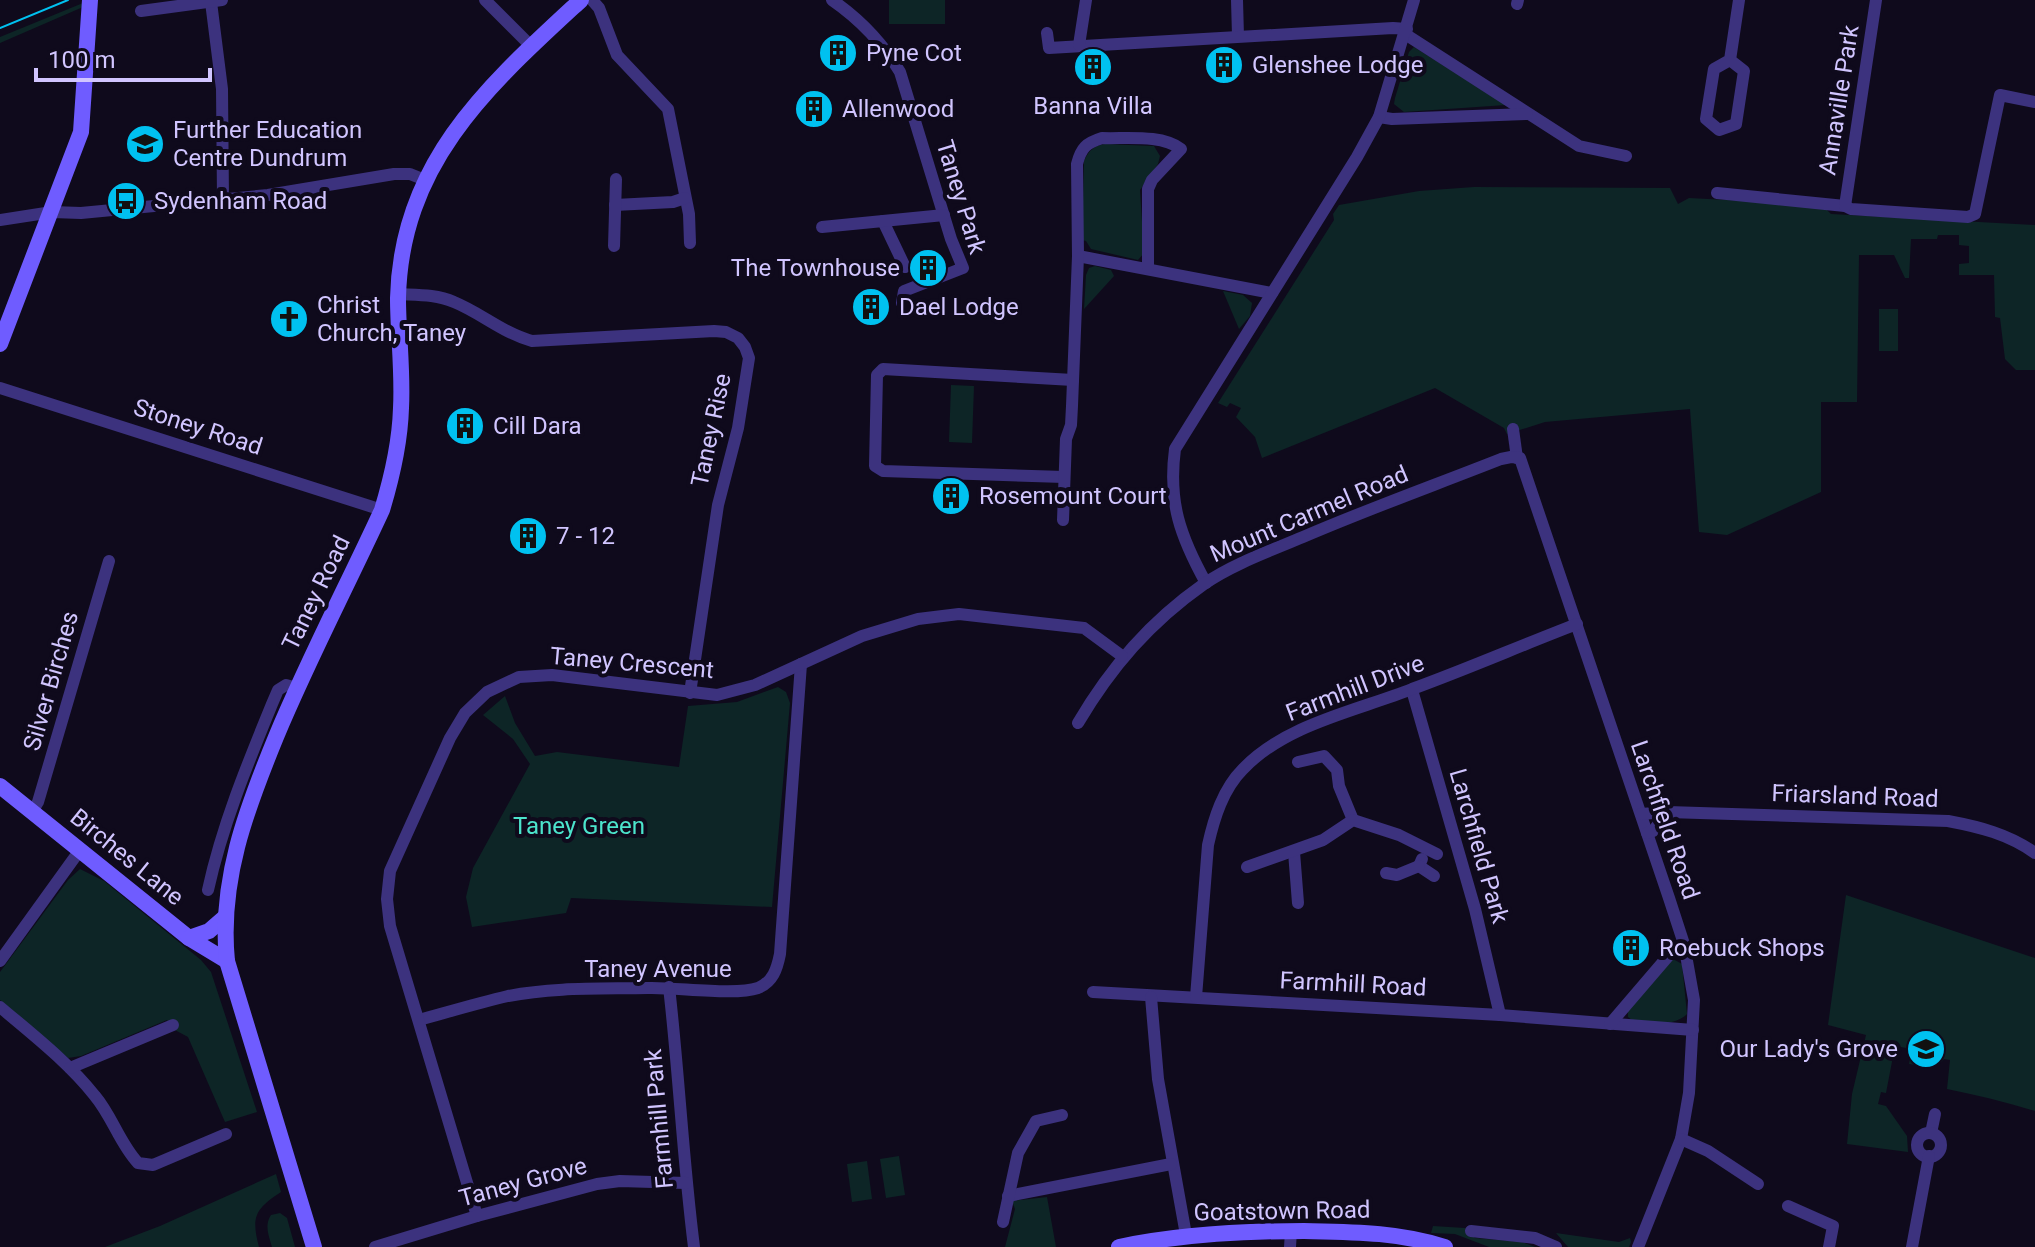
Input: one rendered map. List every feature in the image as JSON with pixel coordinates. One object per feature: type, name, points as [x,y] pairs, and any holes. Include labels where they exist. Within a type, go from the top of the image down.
[{"type":"main road","name":"Taney Road","points":[[314,1247],[227,961],[224,918],[230,873],[247,810],[297,688],[382,510],[395,456],[401,407],[398,294],[403,252],[410,220],[425,180],[462,120],[531,46],[581,0]]},
{"type":"main road","points":[[0,344],[81,132],[90,3]]},
{"type":"main road","name":"Birches Lane","points":[[0,786],[189,938],[227,961]]},
{"type":"main road","points":[[189,938],[209,931],[224,918]]},
{"type":"main road","name":"Goatstown Road","points":[[1119,1247],[1186,1235],[1290,1239],[1393,1234],[1445,1247]]},
{"type":"street","points":[[485,0],[531,46]]},
{"type":"street","points":[[592,0],[599,8],[617,55],[668,109],[689,214],[690,243]]},
{"type":"street","name":"Taney Park","points":[[832,0],[867,27],[900,72],[963,268],[904,291],[902,303]]},
{"type":"street","points":[[1079,45],[1086,0]]},
{"type":"street","points":[[1237,0],[1238,36]]},
{"type":"street","points":[[1206,583],[1185,541],[1172,493],[1175,449],[1343,181],[1379,117],[1414,0]]},
{"type":"street","points":[[1730,60],[1739,0]]},
{"type":"street","name":"Annaville Park","points":[[1845,206],[1876,0]]},
{"type":"street","points":[[141,11],[216,1],[222,89],[223,200]]},
{"type":"street","points":[[1047,33],[1049,48],[1393,28],[1406,31],[1579,146],[1626,156]]},
{"type":"street","points":[[1730,60],[1744,71],[1736,124],[1719,130],[1706,119],[1714,69],[1730,60]]},
{"type":"street","points":[[1717,193],[1851,209],[1968,217],[1975,214],[2000,95],[2035,102]]},
{"type":"street","points":[[1379,117],[1530,114]]},
{"type":"street","points":[[1063,520],[1066,439],[1071,425],[1078,256],[1077,164],[1085,145],[1102,138],[1160,141],[1172,143],[1181,149],[1152,180],[1148,189],[1148,268]]},
{"type":"street","points":[[0,220],[52,212],[81,213],[312,190],[394,174],[410,174],[425,180]]},
{"type":"street","points":[[614,246],[616,179]]},
{"type":"street","points":[[615,205],[673,202],[685,198]]},
{"type":"street","points":[[822,227],[944,215]]},
{"type":"street","points":[[883,221],[905,267]]},
{"type":"street","points":[[1078,256],[1272,293]]},
{"type":"street","name":"Taney Rise","points":[[398,294],[432,296],[455,302],[516,336],[532,341],[714,331],[738,338],[745,347],[749,358],[738,428],[718,505],[690,693]]},
{"type":"street","points":[[1064,477],[883,471],[875,466],[877,375],[883,369],[1073,380]]},
{"type":"street","name":"Stoney Road","points":[[0,388],[382,510]]},
{"type":"street","name":"Larchfield Road","points":[[1513,429],[1519,458],[1684,944],[1694,1000],[1689,1093],[1681,1139],[1638,1247]]},
{"type":"street","name":"Mount Carmel Road","points":[[1078,723],[1122,656],[1206,583],[1266,552],[1331,525],[1501,459],[1519,458]]},
{"type":"street","name":"Silver Birches","points":[[32,812],[38,802],[109,561]]},
{"type":"street","name":"Taney Crescent","points":[[477,1216],[390,926],[387,899],[390,871],[450,738],[465,713],[487,692],[519,677],[552,675],[717,695],[734,692],[862,636],[918,619],[959,614],[1084,628],[1122,656]]},
{"type":"street","name":"Farmhill Drive","points":[[1196,997],[1208,845],[1213,821],[1233,780],[1245,766],[1273,745],[1312,725],[1412,690],[1577,624]]},
{"type":"street","name":"Taney Avenue","points":[[419,1020],[509,996],[669,987],[744,991],[771,980],[777,970],[801,664]]},
{"type":"street","points":[[208,890],[233,804],[278,690],[286,685],[297,688]]},
{"type":"street","name":"Larchfield Park","points":[[1412,690],[1475,909],[1500,1015]]},
{"type":"street","points":[[1298,762],[1324,756],[1337,770],[1339,786],[1353,820],[1399,835],[1431,852],[1419,866],[1397,875],[1386,873]]},
{"type":"street","points":[[1647,833],[1653,831],[1668,812]]},
{"type":"street","name":"Friarsland Road","points":[[1641,814],[1668,812],[1948,821],[1988,829],[2018,841],[2035,853]]},
{"type":"street","points":[[1247,867],[1323,840],[1353,820]]},
{"type":"street","points":[[0,961],[80,850]]},
{"type":"street","points":[[1294,852],[1298,903]]},
{"type":"street","points":[[1419,866],[1434,876]]},
{"type":"street","points":[[1610,1024],[1676,947],[1684,944]]},
{"type":"street","name":"Farmhill Park","points":[[669,987],[694,1247]]},
{"type":"street","name":"Farmhill Road","points":[[1093,992],[1500,1015],[1693,1030]]},
{"type":"street","points":[[1151,997],[1158,1079],[1186,1235]]},
{"type":"street","points":[[0,1007],[70,1068],[97,1097],[129,1154],[138,1163],[153,1165],[226,1134]]},
{"type":"street","points":[[70,1068],[173,1025]]},
{"type":"street","points":[[1912,1247],[1929,1156],[1936,1154],[1940,1147],[1937,1137],[1931,1133],[1935,1114]]},
{"type":"street","points":[[1003,1222],[1018,1153],[1036,1121],[1062,1115]]},
{"type":"street","points":[[1681,1139],[1708,1151],[1758,1184]]},
{"type":"street","points":[[1008,1196],[1171,1164]]},
{"type":"street","name":"Taney Grove","points":[[375,1247],[597,1184],[620,1181],[686,1183]]},
{"type":"street","points":[[1788,1206],[1847,1232]]},
{"type":"street","points":[[1829,1247],[1833,1226]]},
{"type":"street","points":[[1471,1231],[1535,1238],[1556,1247]]},
{"type":"green space","points":[[889,0],[945,0],[945,24],[889,24]]},
{"type":"green space","points":[[83,3],[83,7],[0,43],[0,37]]},
{"type":"green space","points":[[1414,47],[1506,105],[1404,112],[1394,104],[1409,52]]},
{"type":"green space","points":[[1105,144],[1154,146],[1160,156],[1140,190],[1144,253],[1138,260],[1091,249],[1082,240],[1084,161],[1092,149]]},
{"type":"green space","points":[[1474,187],[1670,188],[1678,204],[1689,198],[1822,205],[1831,214],[2035,225],[2035,370],[2016,370],[2005,359],[2000,318],[1995,317],[1994,275],[1959,275],[1959,264],[1969,263],[1969,246],[1959,245],[1959,235],[1938,235],[1937,239],[1911,239],[1909,278],[1905,278],[1894,255],[1859,255],[1857,402],[1821,402],[1821,492],[1727,535],[1699,532],[1690,409],[1545,422],[1507,434],[1504,428],[1435,388],[1262,458],[1255,437],[1236,417],[1241,408],[1230,403],[1227,407],[1218,403],[1334,220],[1333,214],[1339,205],[1419,191]]},
{"type":"green space","points":[[1095,266],[1111,270],[1114,276],[1084,309],[1086,275],[1089,268]]},
{"type":"green space","points":[[1223,291],[1243,295],[1252,303],[1250,316],[1239,329]]},
{"type":"green space","points":[[1879,309],[1898,309],[1898,351],[1879,351]]},
{"type":"green space","points":[[951,385],[974,386],[972,443],[949,442]]},
{"type":"green space","name":"Taney Green","points":[[778,687],[786,692],[790,703],[772,907],[571,898],[566,913],[472,927],[466,897],[473,868],[530,764],[513,739],[483,715],[505,696],[515,723],[535,756],[557,752],[679,767],[688,706],[737,702]]},
{"type":"green space","points":[[80,869],[104,881],[201,960],[211,972],[257,1112],[225,1122],[188,1037],[173,1029],[167,1020],[81,1056],[68,1058],[0,1000],[0,972],[68,880]]},
{"type":"green space","points":[[1846,895],[2035,958],[2035,1111],[1947,1089],[1950,1060],[1941,1062],[1917,1058],[1916,1065],[1909,1064],[1912,1049],[1895,1046],[1886,1093],[1881,1092],[1878,1104],[1886,1106],[1907,1136],[1908,1152],[1847,1144],[1852,1094],[1866,1035],[1828,1025]]},
{"type":"green space","points":[[1673,959],[1682,964],[1687,1014],[1668,1023],[1632,1020],[1628,1017],[1628,1011]]},
{"type":"green space","points":[[899,1156],[905,1195],[886,1198],[880,1159]]},
{"type":"green space","points":[[867,1161],[872,1199],[852,1202],[847,1164]]},
{"type":"green space","points":[[276,1174],[281,1192],[265,1204],[257,1215],[255,1228],[259,1247],[105,1247],[160,1226]]},
{"type":"green space","points":[[1047,1197],[1056,1247],[1005,1247],[1015,1209],[1012,1201]]},
{"type":"green space","points":[[280,1213],[287,1218],[295,1247],[272,1247],[268,1223],[271,1215]]},
{"type":"green space","points":[[1433,1226],[1465,1228],[1475,1238],[1522,1242],[1535,1247],[1489,1247],[1455,1234],[1431,1233]]},
{"type":"green space","points":[[1556,1233],[1619,1242],[1630,1238],[1631,1242],[1629,1247],[1568,1247]]},
{"type":"tram line","points":[[0,28],[68,0]]},
{"type":"place","name":"Pyne Cot","points":[[838,53]]},
{"type":"place","name":"Glenshee Lodge","points":[[1224,65]]},
{"type":"place","name":"Banna Villa","points":[[1093,67]]},
{"type":"place","name":"Allenwood","points":[[814,109]]},
{"type":"place","name":"Further Education Centre Dundrum","points":[[145,144]]},
{"type":"place","name":"Sydenham Road","points":[[126,201]]},
{"type":"place","name":"The Townhouse","points":[[928,268]]},
{"type":"place","name":"Dael Lodge","points":[[871,307]]},
{"type":"place","name":"Christ Church, Taney","points":[[289,319]]},
{"type":"place","name":"Cill Dara","points":[[465,426]]},
{"type":"place","name":"Rosemount Court","points":[[951,496]]},
{"type":"place","name":"7 - 12","points":[[528,536]]},
{"type":"place","name":"Roebuck Shops","points":[[1631,948]]},
{"type":"place","name":"Our Lady's Grove","points":[[1926,1049]]}]
